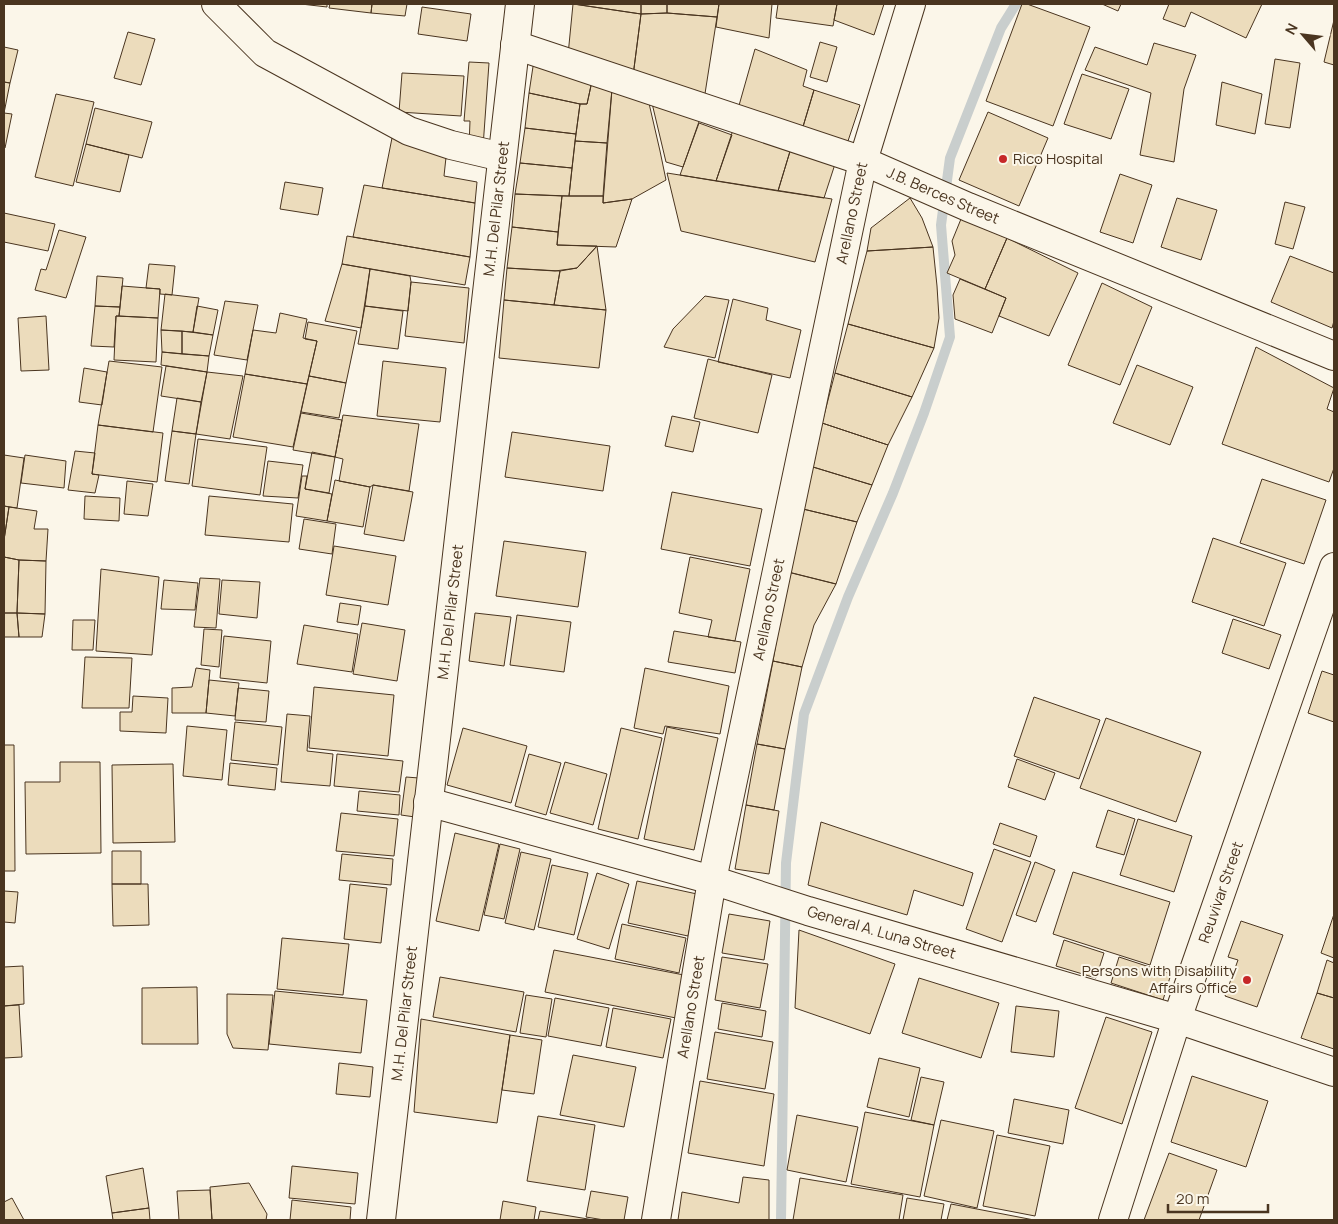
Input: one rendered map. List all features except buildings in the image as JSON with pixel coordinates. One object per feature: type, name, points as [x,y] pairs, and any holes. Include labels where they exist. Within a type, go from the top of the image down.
[{"type":"street","points":[[216,4],[265,54],[409,131],[451,145],[502,157]]},
{"type":"street","name":"M.H. Del Pilar Street","points":[[381,1220],[520,4]]},
{"type":"street","name":"Arellano Street","points":[[656,1220],[712,880],[862,161],[911,4]]},
{"type":"street","name":"J.B. Berces Street","points":[[515,45],[862,161],[968,207],[1334,356]]},
{"type":"street","name":"Reuvivar Street","points":[[1113,1220],[1177,1019],[1334,568]]},
{"type":"street","name":"General A. Luna Street","points":[[428,802],[712,880],[808,911],[1177,1019],[1334,1072]]},
{"type":"waterway","points":[[781,1220],[786,863],[804,714],[848,597],[893,493],[924,413],[950,337],[941,225],[950,158],[1001,28],[1016,4]]},
{"type":"place","name":"Rico Hospital","points":[[1003,159]]},
{"type":"place","name":"Persons with Disability Affairs Office","points":[[1247,980]]}]
